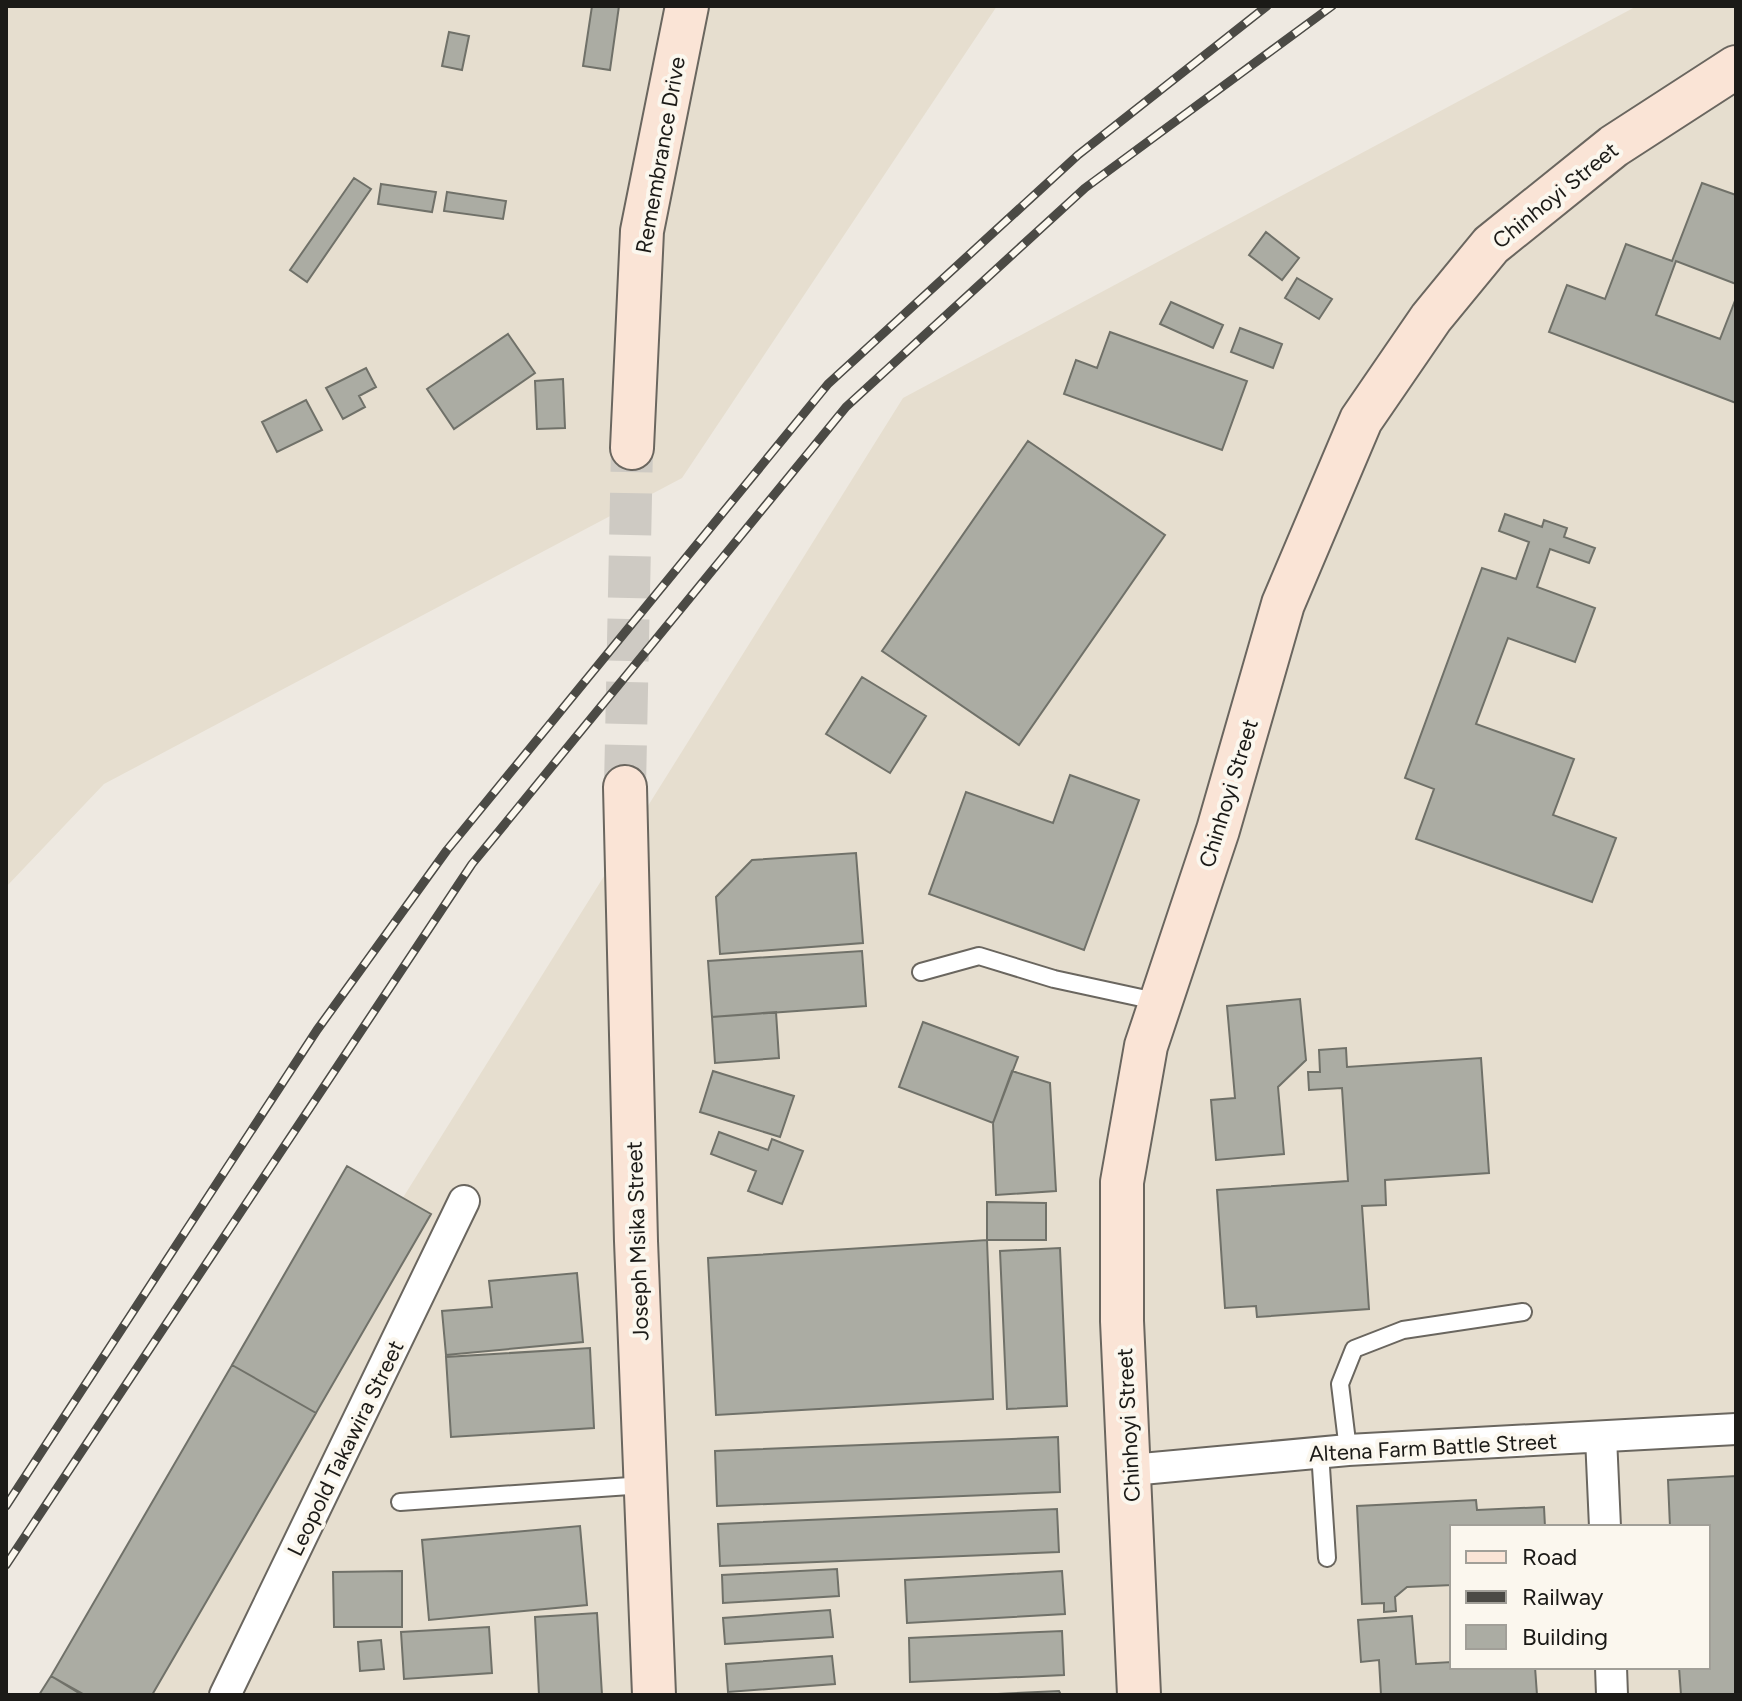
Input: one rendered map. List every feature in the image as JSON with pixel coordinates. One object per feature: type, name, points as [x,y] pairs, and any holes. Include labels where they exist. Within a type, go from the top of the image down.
[{"type":"street","name":"Remembrance Drive","points":[[632,448],[642,231],[687,6]]},
{"type":"street","name":"Chinhoyi Street","points":[[1139,1695],[1122,1321],[1122,1182],[1146,1046],[1218,830],[1283,604],[1361,420],[1431,318],[1491,245],[1614,146],[1736,67]]},
{"type":"street","name":"Joseph Msika Street","points":[[625,787],[654,1695]]},
{"type":"street","name":"Leopold Takawira Street","points":[[225,1695],[464,1201]]},
{"type":"street","name":"Altena Farm Battle Street","points":[[1131,1470],[1334,1451],[1736,1429]]},
{"type":"street","points":[[1601,1437],[1605,1525]]},
{"type":"street","points":[[1611,1669],[1612,1695]]},
{"type":"lane","points":[[921,972],[979,956],[1054,979],[1162,1002]]},
{"type":"lane","points":[[1327,1558],[1340,1384],[1354,1349],[1403,1330],[1523,1312]]},
{"type":"lane","points":[[400,1502],[646,1485]]},
{"type":"shaded area","points":[[6,6],[997,6],[682,478],[104,784],[6,887]]},
{"type":"shaded area","points":[[1637,6],[1736,6],[1736,1695],[92,1695],[903,398]]},
{"type":"building","points":[[592,6],[619,6],[610,70],[583,66]]},
{"type":"building","points":[[449,32],[469,36],[462,70],[442,66]]},
{"type":"building","points":[[354,178],[371,189],[307,282],[290,270]]},
{"type":"building","points":[[1702,183],[1736,195],[1736,284],[1676,261],[1656,315],[1720,339],[1736,298],[1736,403],[1549,332],[1567,285],[1605,299],[1626,244],[1672,261]]},
{"type":"building","points":[[381,184],[436,192],[432,212],[378,204]]},
{"type":"building","points":[[447,192],[506,201],[503,219],[444,211]]},
{"type":"building","points":[[1266,232],[1299,258],[1282,280],[1249,255]]},
{"type":"building","points":[[1297,278],[1332,299],[1319,319],[1285,298]]},
{"type":"building","points":[[1171,302],[1223,325],[1213,348],[1160,324]]},
{"type":"building","points":[[1240,328],[1282,344],[1273,368],[1231,352]]},
{"type":"building","points":[[1110,332],[1247,381],[1222,450],[1064,394],[1076,360],[1097,368]]},
{"type":"building","points":[[508,334],[535,373],[454,429],[427,389]]},
{"type":"building","points":[[366,368],[376,387],[359,396],[365,407],[343,419],[326,388]]},
{"type":"building","points":[[563,379],[565,428],[537,429],[535,381]]},
{"type":"building","points":[[306,400],[322,430],[277,452],[262,422]]},
{"type":"building","points":[[1028,441],[1165,535],[1019,745],[882,651]]},
{"type":"building","points":[[1505,514],[1542,527],[1544,520],[1567,528],[1564,537],[1595,548],[1589,563],[1550,549],[1537,587],[1595,608],[1575,662],[1508,638],[1476,724],[1574,759],[1553,815],[1616,838],[1592,902],[1416,839],[1434,789],[1405,778],[1482,568],[1516,579],[1529,542],[1499,531]]},
{"type":"building","points":[[862,677],[926,716],[890,773],[826,734]]},
{"type":"building","points":[[1070,775],[1139,800],[1084,950],[929,894],[966,792],[1053,823]]},
{"type":"building","points":[[856,853],[863,943],[720,954],[716,897],[752,860]]},
{"type":"building","points":[[862,951],[866,1006],[712,1017],[708,961]]},
{"type":"building","points":[[1300,999],[1306,1060],[1278,1087],[1284,1154],[1216,1160],[1211,1100],[1235,1098],[1227,1006]]},
{"type":"building","points":[[776,1012],[779,1058],[715,1063],[712,1017]]},
{"type":"building","points":[[923,1022],[1018,1057],[993,1123],[899,1087]]},
{"type":"building","points":[[1346,1048],[1347,1067],[1481,1058],[1489,1173],[1385,1180],[1386,1205],[1362,1206],[1369,1309],[1257,1317],[1256,1306],[1225,1308],[1217,1190],[1348,1181],[1342,1088],[1309,1090],[1308,1072],[1320,1072],[1319,1050]]},
{"type":"building","points":[[713,1071],[794,1096],[780,1137],[700,1112]]},
{"type":"building","points":[[1012,1071],[1050,1083],[1056,1191],[996,1195],[993,1123]]},
{"type":"building","points":[[719,1132],[768,1150],[772,1139],[803,1151],[782,1204],[748,1191],[756,1171],[711,1154]]},
{"type":"building","points":[[347,1166],[431,1214],[316,1413],[232,1365]]},
{"type":"building","points":[[987,1202],[1046,1203],[1046,1240],[987,1240]]},
{"type":"building","points":[[987,1240],[993,1399],[716,1415],[708,1258]]},
{"type":"building","points":[[1060,1248],[1067,1406],[1007,1409],[1000,1251]]},
{"type":"building","points":[[577,1273],[583,1342],[446,1355],[442,1311],[492,1307],[489,1281]]},
{"type":"building","points":[[590,1348],[594,1428],[451,1437],[446,1357]]},
{"type":"building","points":[[232,1365],[316,1413],[152,1695],[85,1695],[51,1676]]},
{"type":"building","points":[[1058,1437],[1060,1492],[717,1506],[715,1451]]},
{"type":"building","points":[[1736,1476],[1736,1695],[1681,1695],[1679,1669],[1710,1669],[1710,1525],[1670,1525],[1668,1480]]},
{"type":"building","points":[[1476,1500],[1477,1510],[1544,1507],[1545,1525],[1450,1525],[1450,1585],[1407,1587],[1395,1597],[1396,1611],[1384,1612],[1384,1603],[1362,1604],[1357,1506]]},
{"type":"building","points":[[1057,1509],[1059,1552],[720,1566],[718,1524]]},
{"type":"building","points":[[580,1526],[587,1605],[429,1620],[422,1540]]},
{"type":"building","points":[[837,1569],[839,1596],[723,1603],[722,1575]]},
{"type":"building","points":[[402,1571],[402,1627],[334,1627],[333,1572]]},
{"type":"building","points":[[1062,1571],[1065,1614],[907,1623],[905,1580]]},
{"type":"building","points":[[830,1610],[833,1637],[725,1644],[723,1618]]},
{"type":"building","points":[[597,1613],[602,1695],[539,1695],[535,1617]]},
{"type":"building","points":[[1412,1616],[1416,1664],[1450,1662],[1450,1669],[1535,1669],[1537,1695],[1381,1695],[1379,1660],[1361,1662],[1358,1620]]},
{"type":"building","points":[[489,1627],[492,1673],[404,1679],[401,1632]]},
{"type":"building","points":[[1062,1631],[1064,1675],[910,1682],[909,1638]]},
{"type":"building","points":[[381,1640],[384,1669],[360,1671],[358,1642]]},
{"type":"building","points":[[832,1656],[835,1684],[728,1692],[726,1664]]},
{"type":"building","points":[[51,1676],[82,1695],[39,1695]]},
{"type":"building","points":[[1059,1691],[1061,1695],[977,1695]]},
{"type":"tunnel","points":[[625,787],[632,448]]},
{"type":"railway","points":[[6,1506],[317,1030],[447,850],[828,384],[1078,155],[1267,6]]},
{"type":"railway","points":[[6,1565],[472,864],[846,407],[1085,188],[1332,6]]}]
